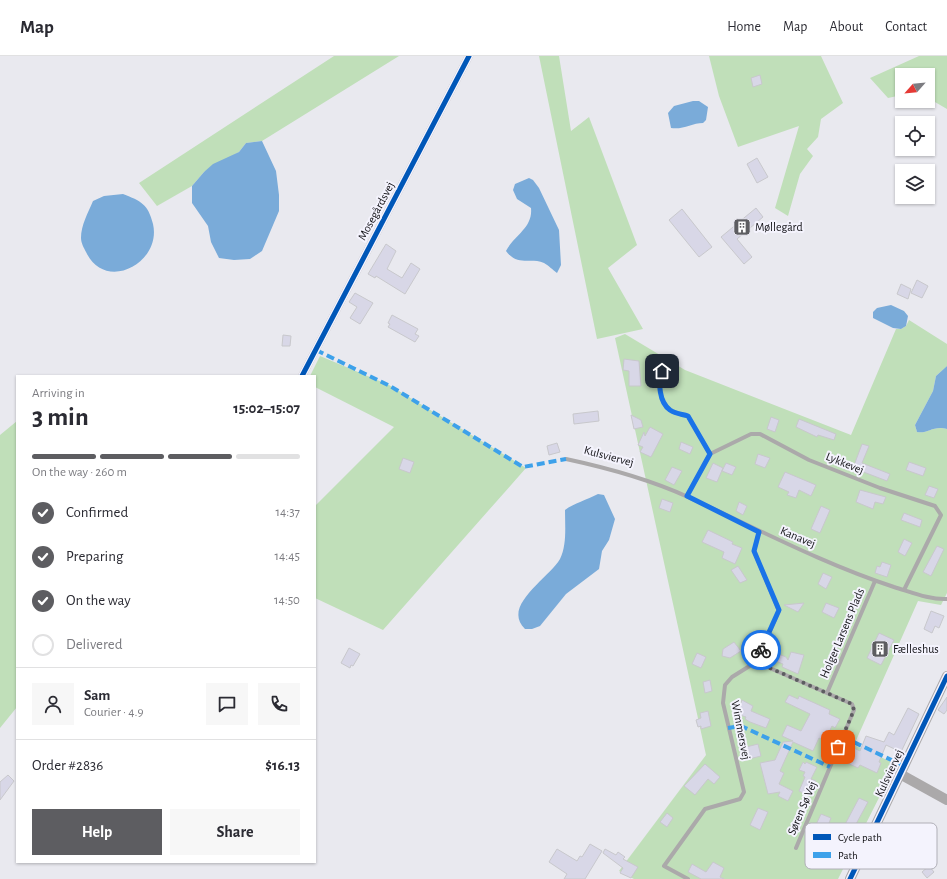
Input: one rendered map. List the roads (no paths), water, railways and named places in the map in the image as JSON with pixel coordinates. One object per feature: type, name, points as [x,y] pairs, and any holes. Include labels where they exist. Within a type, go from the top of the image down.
[{"type":"street","name":"Mosegårdsvej","points":[[303,375],[469,56]]},
{"type":"street","name":"Kulsviervej","points":[[877,823],[947,676]]},
{"type":"street","name":"Kulsviervej","points":[[900,774],[947,800]]},
{"type":"street","name":"Kulsviervej","points":[[850,879],[855,869]]},
{"type":"lane","points":[[662,371],[658,381],[660,391],[668,409],[688,416],[710,454],[687,496]]},
{"type":"lane","name":"Lykkevej","points":[[710,454],[751,434],[760,434],[809,460],[880,488],[935,506],[941,515],[904,590]]},
{"type":"lane","name":"Kulsviervej","points":[[566,459],[607,467],[645,480]]},
{"type":"lane","name":"Kanavej","points":[[645,480],[687,496],[759,532],[875,580],[938,600],[947,599]]},
{"type":"lane","points":[[756,662],[779,610],[754,551],[759,532]]},
{"type":"lane","name":"Holger Larsens Plads","points":[[827,693],[875,580]]},
{"type":"lane","name":"Søren Sø Vej","points":[[756,662],[852,704],[854,710],[807,823]]},
{"type":"lane","name":"Wimmersvej","points":[[688,879],[664,866],[705,809],[740,799],[744,792],[723,703],[725,685],[732,677],[756,662]]},
{"type":"lane","name":"Søren Sø Vej","points":[[796,848],[805,827]]},
{"type":"water","points":[[699,101],[708,107],[706,120],[703,123],[680,128],[671,128],[668,113],[674,106]]},
{"type":"water","points":[[262,141],[276,171],[279,211],[262,251],[250,259],[234,260],[219,258],[211,242],[208,226],[192,203],[192,186],[213,164],[239,152],[246,143]]},
{"type":"water","points":[[529,178],[533,180],[539,188],[559,230],[561,265],[557,273],[544,263],[539,261],[524,261],[515,259],[506,251],[509,245],[526,226],[531,215],[531,208],[517,199],[513,190],[515,184]]},
{"type":"water","points":[[123,194],[139,201],[149,212],[153,224],[153,238],[149,251],[141,261],[130,268],[118,271],[106,270],[95,264],[86,252],[81,240],[82,228],[93,201],[104,196]]},
{"type":"water","points":[[891,305],[904,311],[908,316],[906,326],[901,329],[893,328],[873,318],[873,312],[877,308]]},
{"type":"water","points":[[947,366],[947,429],[938,428],[924,432],[917,432],[915,425],[933,391],[936,376]]},
{"type":"water","points":[[598,494],[604,495],[615,519],[609,540],[602,551],[599,569],[566,594],[540,626],[532,629],[525,629],[519,620],[519,611],[529,592],[560,559],[565,542],[565,510],[572,505]]},
{"type":"place","name":"Møllegård","points":[[742,227]]},
{"type":"place","name":"Fælleshus","points":[[880,649]]}]
